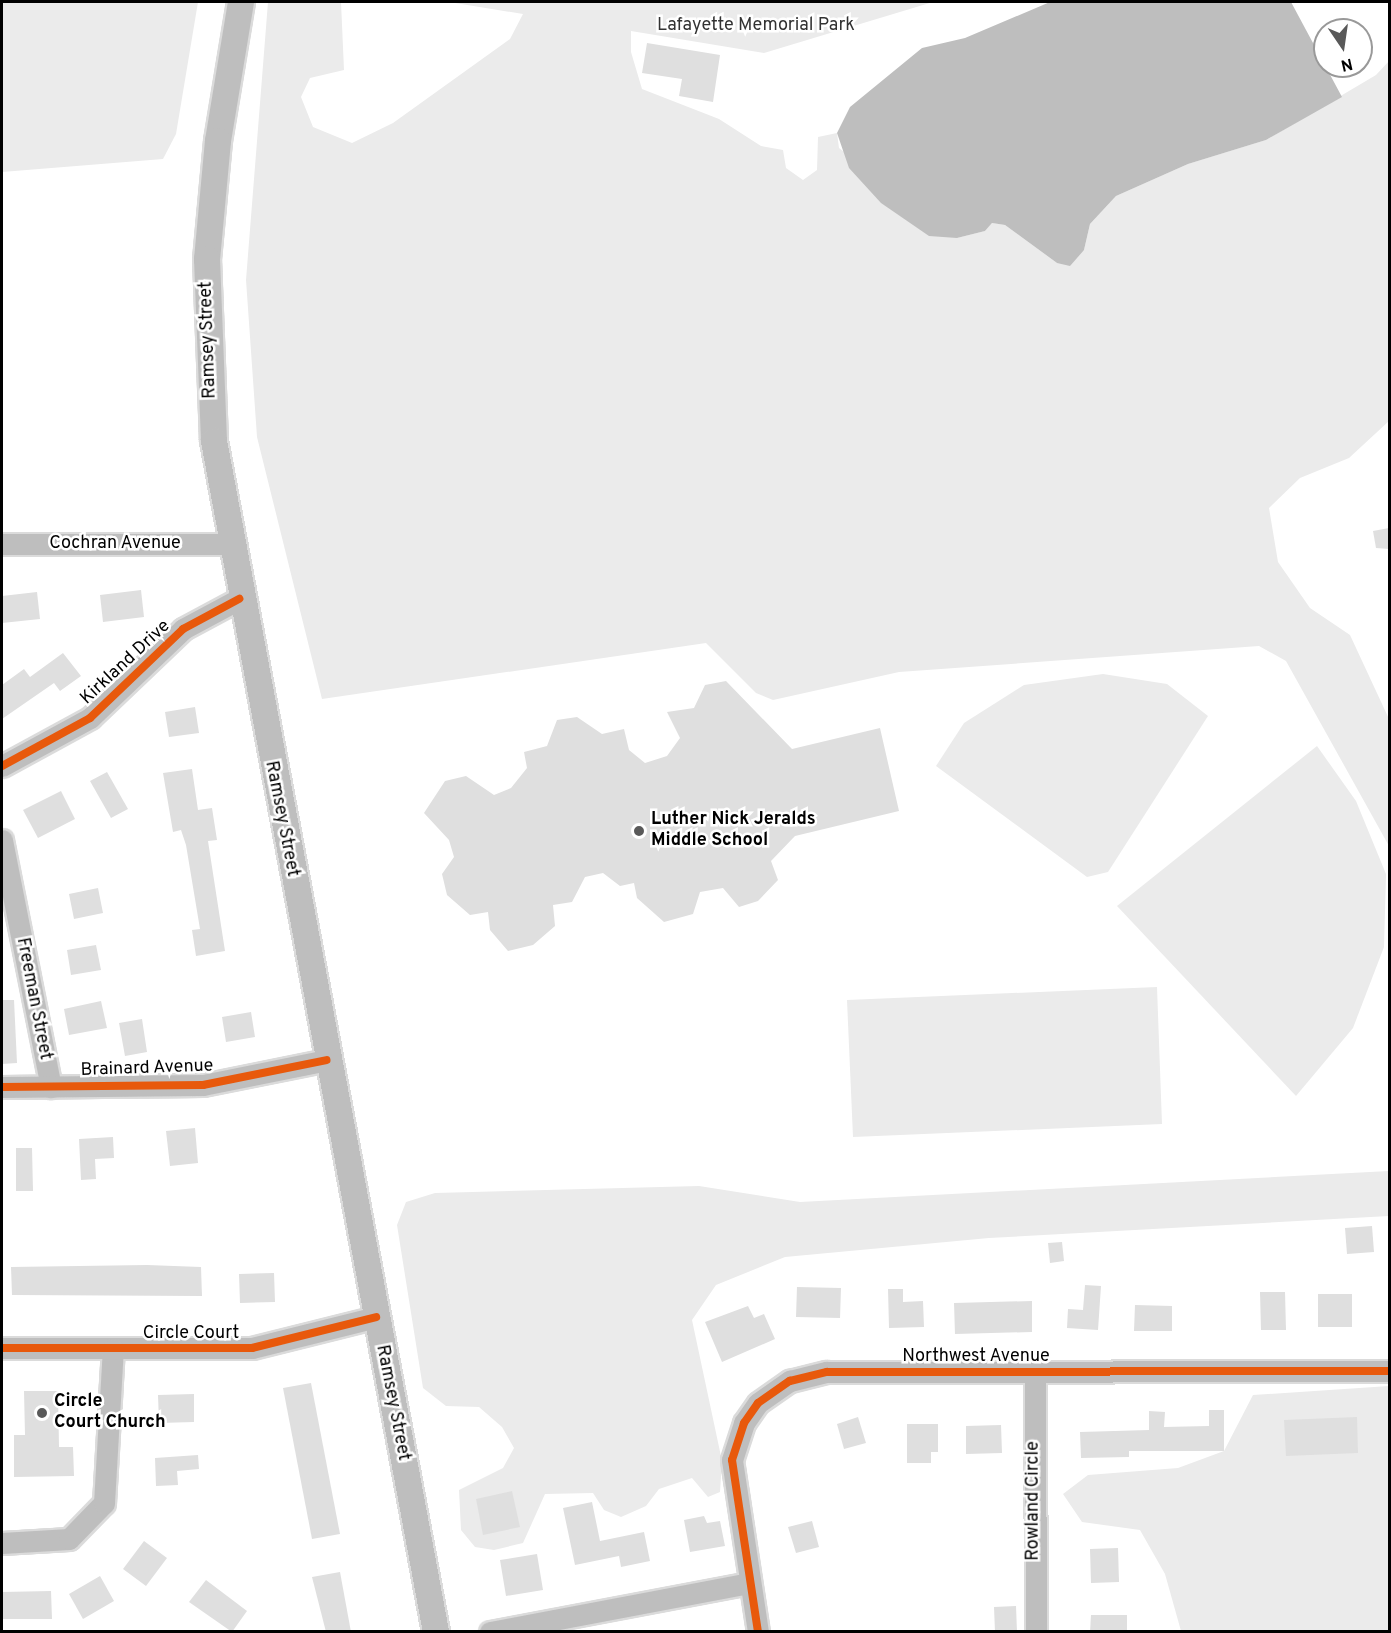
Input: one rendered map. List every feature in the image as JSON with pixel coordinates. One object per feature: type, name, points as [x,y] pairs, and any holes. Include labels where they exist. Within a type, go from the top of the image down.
[{"type":"main road","name":"Ramsey Street","points":[[241,2],[218,141],[207,259],[209,382],[229,544],[436,1632]]},
{"type":"street","name":"Cochran Avenue","points":[[2,544],[229,544]]},
{"type":"street","name":"Kirkland Drive","points":[[2,766],[90,718],[183,629],[239,599]]},
{"type":"street","name":"Freeman Street","points":[[2,840],[51,1087]]},
{"type":"street","name":"Brainard Avenue","points":[[2,1088],[203,1085],[327,1060]]},
{"type":"street","name":"Circle Court","points":[[2,1348],[252,1348],[376,1317]]},
{"type":"street","points":[[2,1543],[69,1539],[104,1503],[113,1349]]},
{"type":"street","name":"Rowland Circle","points":[[1035,1371],[1036,1632]]},
{"type":"street","name":"Northwest Avenue","points":[[749,1583],[732,1460],[744,1423],[768,1394],[796,1379],[827,1372],[1389,1371]]},
{"type":"street","points":[[490,1632],[749,1583],[758,1632]]},
{"type":"green space","points":[[2,2],[198,2],[176,134],[163,159],[2,172]]},
{"type":"green space","name":"Lafayette Memorial Park","points":[[268,2],[341,2],[344,70],[310,78],[301,97],[313,127],[352,143],[393,123],[510,39],[523,14],[449,2],[933,2],[764,53],[631,31],[631,52],[642,89],[719,119],[761,146],[783,150],[786,168],[803,180],[817,170],[818,137],[837,133],[839,148],[957,238],[985,231],[992,223],[1005,225],[1057,263],[1084,250],[1090,224],[1116,196],[1188,164],[1266,140],[1373,78],[1389,61],[1389,421],[1349,458],[1300,478],[1269,508],[1278,562],[1310,608],[1350,635],[1389,719],[1389,846],[1286,661],[1259,646],[899,672],[773,700],[756,693],[706,643],[322,699],[257,437],[246,280]]},
{"type":"green space","points":[[1103,674],[1167,684],[1208,716],[1108,872],[1087,877],[936,766],[964,723],[1024,685]]},
{"type":"green space","points":[[1317,746],[1356,801],[1386,874],[1384,947],[1353,1028],[1296,1096],[1117,906]]},
{"type":"green space","points":[[1157,987],[1162,1124],[853,1137],[847,1000]]},
{"type":"green space","points":[[1389,1171],[1389,1216],[989,1238],[785,1257],[716,1285],[692,1320],[722,1461],[720,1492],[708,1497],[692,1478],[659,1489],[646,1506],[621,1517],[604,1510],[593,1493],[545,1494],[523,1543],[494,1550],[475,1547],[461,1530],[459,1490],[503,1468],[514,1448],[502,1427],[479,1407],[446,1406],[423,1388],[397,1225],[406,1202],[435,1193],[699,1186],[800,1202]]},
{"type":"green space","points":[[1389,1386],[1389,1631],[1181,1631],[1165,1574],[1140,1530],[1082,1522],[1063,1494],[1088,1475],[1178,1468],[1224,1451],[1253,1395]]},
{"type":"shaded area","points":[[1050,2],[1291,2],[1313,43],[1313,78],[1332,78],[1342,97],[1266,140],[1188,164],[1116,196],[1090,224],[1084,250],[1070,266],[1057,263],[1005,225],[992,223],[985,231],[957,238],[929,236],[881,203],[849,168],[837,133],[850,107],[922,48],[965,38]]},
{"type":"building","points":[[647,43],[720,55],[713,102],[679,96],[682,79],[642,73]]},
{"type":"building","points":[[1389,528],[1389,549],[1376,548],[1373,531]]},
{"type":"building","points":[[141,590],[144,617],[103,622],[100,595]]},
{"type":"building","points":[[37,592],[40,619],[2,623],[2,596]]},
{"type":"building","points":[[63,653],[81,676],[60,691],[54,683],[2,719],[2,685],[24,669],[30,677]]},
{"type":"building","points":[[726,681],[792,749],[880,728],[899,811],[795,836],[771,861],[778,880],[758,901],[739,907],[723,888],[700,892],[693,914],[664,922],[637,898],[634,883],[620,886],[603,873],[585,877],[572,902],[553,905],[555,926],[533,945],[508,951],[490,930],[488,912],[470,915],[447,895],[442,874],[454,857],[449,840],[424,813],[445,781],[466,776],[494,795],[511,788],[527,768],[524,752],[547,746],[557,720],[577,717],[602,734],[624,729],[629,750],[645,763],[667,756],[680,738],[667,712],[694,708],[705,685]]},
{"type":"building","points":[[195,707],[199,733],[169,737],[165,712]]},
{"type":"building","points":[[192,769],[198,810],[212,808],[217,840],[208,841],[225,951],[196,956],[192,930],[200,929],[186,845],[181,830],[173,832],[163,773]]},
{"type":"building","points":[[107,772],[128,809],[111,818],[90,781]]},
{"type":"building","points":[[61,791],[75,819],[38,838],[23,810]]},
{"type":"building","points":[[98,888],[103,913],[74,919],[69,894]]},
{"type":"building","points":[[96,945],[101,970],[71,975],[67,950]]},
{"type":"building","points":[[2,1000],[14,1000],[17,1063],[2,1064]]},
{"type":"building","points":[[101,1001],[107,1028],[69,1035],[64,1009]]},
{"type":"building","points":[[251,1012],[255,1037],[226,1042],[222,1017]]},
{"type":"building","points":[[142,1019],[147,1052],[125,1056],[119,1023]]},
{"type":"building","points":[[195,1128],[198,1163],[170,1166],[166,1131]]},
{"type":"building","points":[[113,1137],[114,1158],[95,1159],[96,1179],[81,1180],[79,1139]]},
{"type":"building","points":[[16,1148],[32,1148],[33,1191],[16,1191]]},
{"type":"building","points":[[1372,1226],[1374,1252],[1347,1254],[1345,1228]]},
{"type":"building","points":[[1062,1242],[1064,1261],[1050,1263],[1048,1243]]},
{"type":"building","points":[[147,1265],[201,1267],[202,1296],[12,1295],[11,1267]]},
{"type":"building","points":[[274,1273],[275,1302],[240,1303],[239,1274]]},
{"type":"building","points":[[1085,1285],[1101,1286],[1098,1330],[1067,1328],[1068,1309],[1083,1310]]},
{"type":"building","points":[[797,1287],[841,1288],[840,1318],[796,1317]]},
{"type":"building","points":[[888,1289],[903,1289],[903,1302],[923,1301],[924,1327],[889,1328]]},
{"type":"building","points":[[1260,1292],[1285,1292],[1286,1330],[1261,1330]]},
{"type":"building","points":[[1318,1294],[1352,1294],[1352,1327],[1318,1327]]},
{"type":"building","points":[[1032,1301],[1032,1332],[955,1334],[954,1303]]},
{"type":"building","points":[[1135,1305],[1172,1306],[1172,1331],[1134,1331]]},
{"type":"building","points":[[748,1306],[754,1318],[764,1314],[775,1339],[722,1362],[705,1322]]},
{"type":"building","points":[[311,1383],[340,1534],[312,1539],[283,1388]]},
{"type":"building","name":"Circle Court Church","points":[[24,1391],[58,1391],[59,1447],[73,1447],[74,1476],[14,1477],[14,1435],[25,1435]]},
{"type":"building","points":[[194,1394],[194,1422],[159,1423],[158,1395]]},
{"type":"building","points":[[1209,1410],[1224,1410],[1224,1451],[1129,1451],[1129,1457],[1081,1458],[1080,1432],[1149,1430],[1149,1411],[1165,1412],[1164,1427],[1209,1426]]},
{"type":"building","points":[[858,1417],[866,1443],[844,1449],[837,1424]]},
{"type":"building","points":[[1357,1417],[1358,1453],[1286,1456],[1284,1420]]},
{"type":"building","points":[[907,1424],[938,1424],[938,1452],[931,1452],[931,1463],[907,1463]]},
{"type":"building","points":[[1001,1425],[1002,1453],[966,1454],[966,1426]]},
{"type":"building","points":[[198,1455],[199,1469],[177,1471],[178,1485],[156,1486],[155,1458]]},
{"type":"building","points":[[512,1491],[520,1527],[483,1535],[476,1499]]},
{"type":"building","points":[[592,1502],[600,1541],[644,1532],[650,1561],[621,1567],[619,1556],[575,1565],[563,1508]]},
{"type":"building","points":[[704,1516],[707,1523],[720,1521],[725,1546],[690,1552],[684,1520]]},
{"type":"building","points":[[812,1521],[819,1547],[796,1553],[788,1527]]},
{"type":"building","points":[[144,1541],[167,1558],[146,1586],[123,1569]]},
{"type":"building","points":[[1118,1548],[1119,1582],[1091,1583],[1090,1549]]},
{"type":"building","points":[[537,1554],[543,1590],[506,1596],[500,1560]]},
{"type":"building","points":[[340,1572],[351,1632],[326,1632],[312,1577]]},
{"type":"building","points":[[100,1576],[114,1601],[83,1619],[69,1594]]},
{"type":"building","points":[[206,1580],[247,1611],[232,1632],[189,1602]]},
{"type":"building","points":[[51,1591],[52,1619],[2,1619],[2,1592]]},
{"type":"building","points":[[1016,1606],[1017,1632],[995,1632],[994,1607]]},
{"type":"building","points":[[1091,1615],[1127,1615],[1127,1632],[1090,1632]]},
{"type":"cycle path","points":[[2,766],[90,718],[183,629],[239,599]]},
{"type":"cycle path","points":[[2,1087],[203,1085],[327,1060]]},
{"type":"cycle path","points":[[2,1348],[252,1348],[376,1317]]},
{"type":"cycle path","points":[[758,1632],[732,1460],[744,1423],[758,1403],[790,1381],[827,1372],[1390,1371]]},
{"type":"place","name":"Luther Nick Jeralds Middle School","points":[[639,831]]},
{"type":"place","name":"Circle Court Church","points":[[42,1413]]}]
